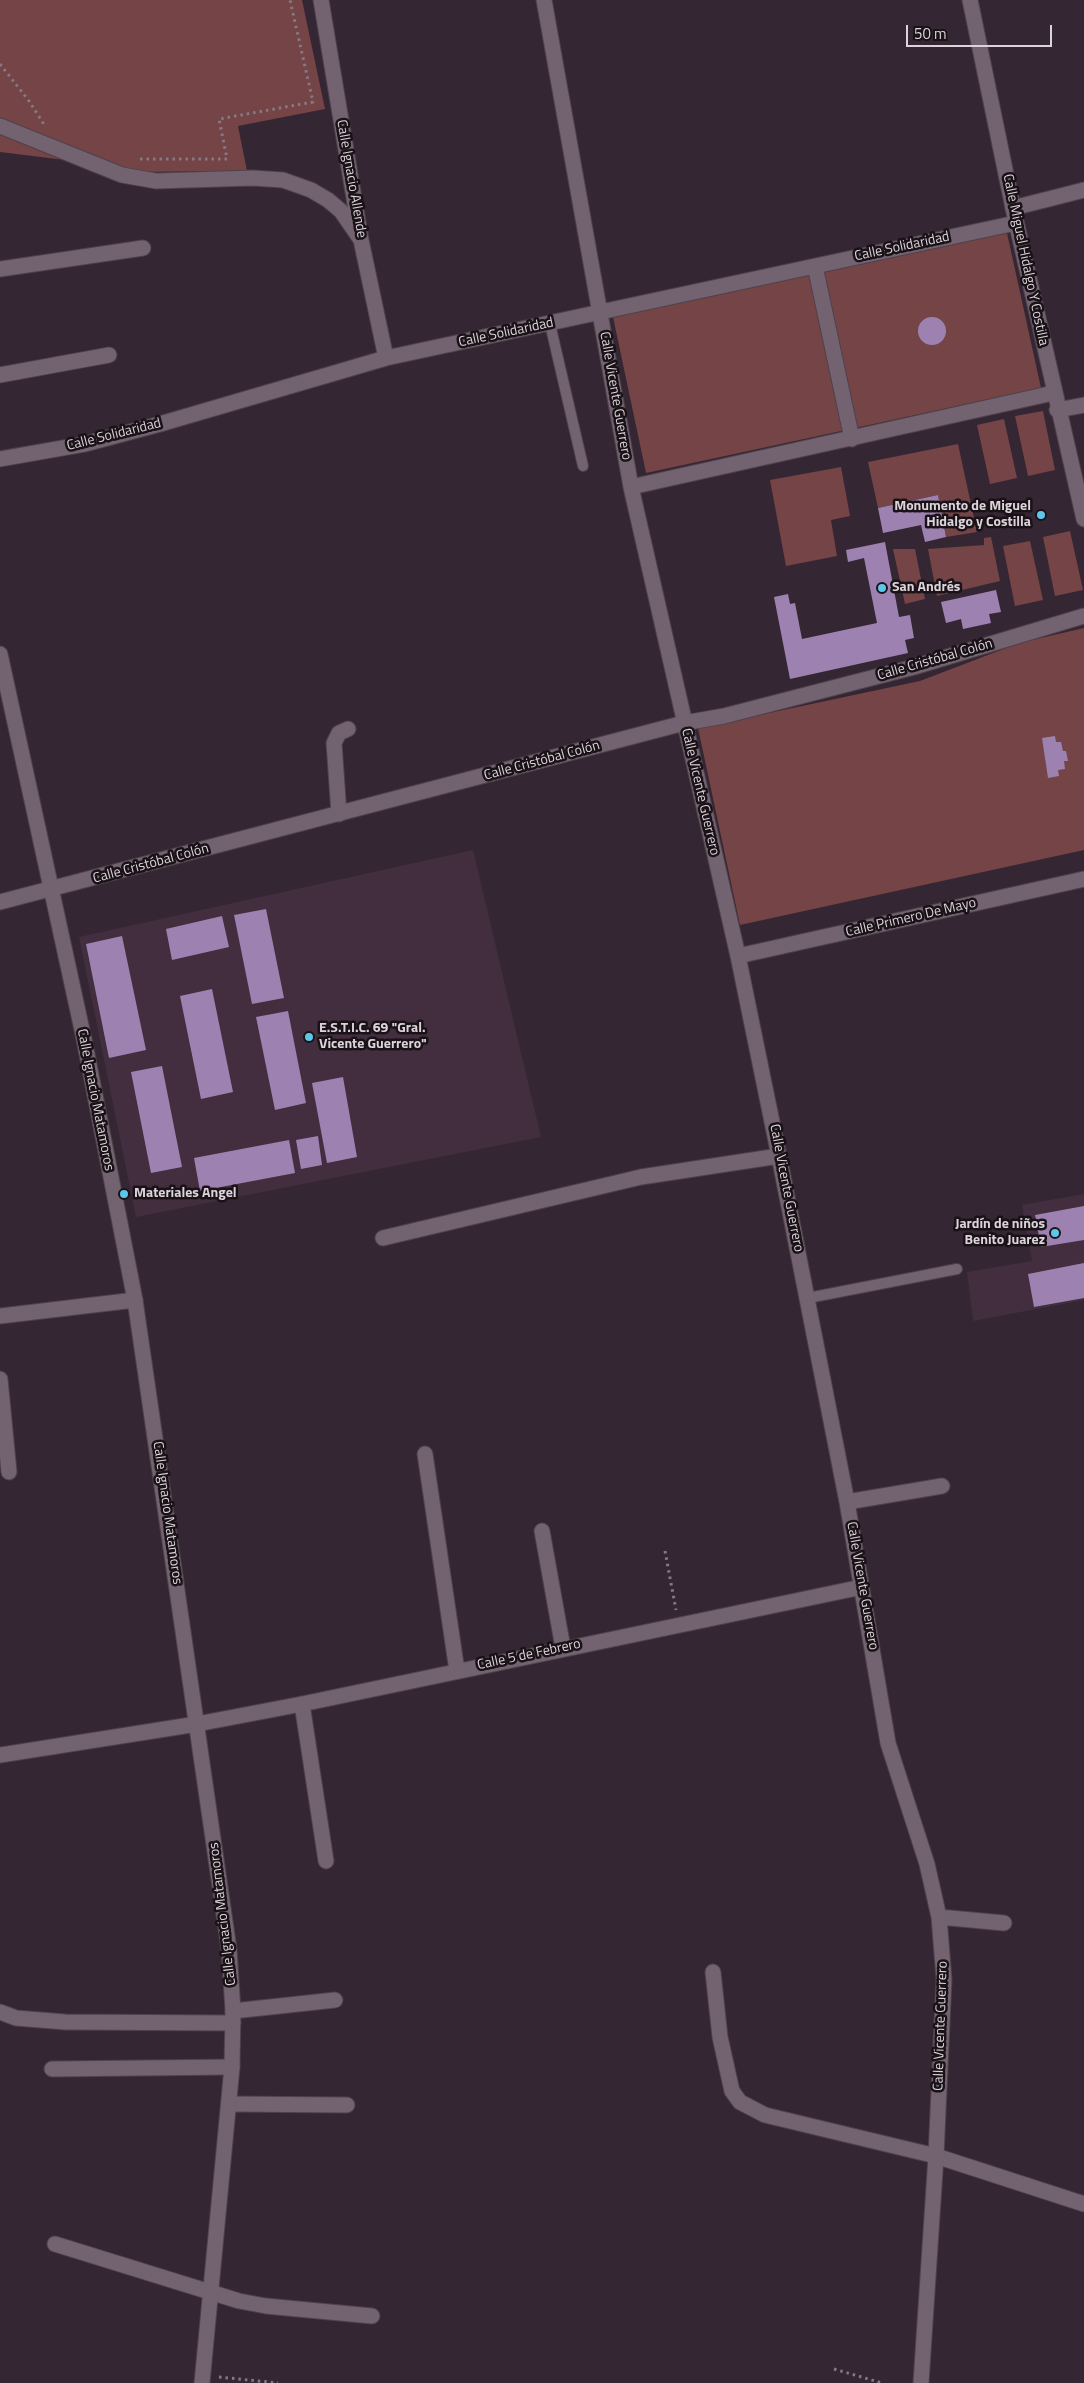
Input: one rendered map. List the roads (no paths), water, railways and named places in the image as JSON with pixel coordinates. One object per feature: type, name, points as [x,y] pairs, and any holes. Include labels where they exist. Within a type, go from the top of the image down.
[{"type":"street","name":"Calle Ignacio Allende","points":[[320,0],[361,240],[386,358]]},
{"type":"street","name":"Calle Vicente Guerrero","points":[[544,0],[632,487],[738,956],[808,1298],[847,1502],[888,1743],[927,1864],[939,1917],[944,1979],[936,2156],[921,2383]]},
{"type":"street","name":"Calle Miguel Hidalgo Y Costilla","points":[[970,0],[1057,410],[1084,519]]},
{"type":"street","points":[[0,126],[50,148],[130,176],[156,181],[253,178],[283,180],[310,190],[328,200],[341,211],[361,240]]},
{"type":"street","name":"Calle Solidaridad","points":[[0,460],[85,444],[386,358],[815,266],[1015,216],[1084,190]]},
{"type":"street","points":[[0,269],[142,248]]},
{"type":"street","points":[[815,266],[852,439]]},
{"type":"street","points":[[0,375],[109,355]]},
{"type":"street","points":[[632,487],[1054,393]]},
{"type":"street","points":[[1057,410],[1084,404]]},
{"type":"street","name":"Calle Cristóbal Colón","points":[[0,902],[684,723],[724,716],[914,668],[1084,616]]},
{"type":"street","name":"Calle Ignacio Matamoros","points":[[0,654],[84,1039],[135,1300],[228,1939],[233,2017],[232,2067],[202,2379]]},
{"type":"street","points":[[339,814],[334,743],[339,733],[348,729]]},
{"type":"street","name":"Calle Primero De Mayo","points":[[738,956],[1084,879]]},
{"type":"street","points":[[383,1238],[642,1177],[779,1156]]},
{"type":"street","points":[[0,1316],[135,1300]]},
{"type":"street","points":[[0,1378],[9,1472]]},
{"type":"street","points":[[425,1454],[457,1671]]},
{"type":"street","points":[[847,1502],[942,1486]]},
{"type":"street","points":[[542,1531],[563,1648]]},
{"type":"street","name":"Calle 5 de Febrero","points":[[0,1755],[197,1724],[302,1704],[862,1587]]},
{"type":"street","points":[[302,1704],[326,1861]]},
{"type":"street","points":[[939,1917],[1004,1924]]},
{"type":"street","points":[[713,1972],[720,2036],[732,2091],[740,2102],[765,2115],[936,2156],[1084,2204]]},
{"type":"street","points":[[0,2012],[16,2018],[65,2022],[233,2017],[335,2000]]},
{"type":"street","points":[[52,2069],[232,2067]]},
{"type":"street","points":[[228,2104],[347,2105]]},
{"type":"street","points":[[55,2244],[211,2294],[266,2306],[372,2316]]},
{"type":"lane","points":[[550,324],[583,466]]},
{"type":"lane","points":[[808,1298],[957,1269]]},
{"type":"place","name":"Monumento de Miguel Hidalgo y Costilla","points":[[1041,515]]},
{"type":"place","name":"San Andrés","points":[[882,588]]},
{"type":"place","name":"E.S.T.I.C. 69 \"Gral. Vicente Guerrero\"","points":[[309,1037]]},
{"type":"place","name":"Materiales Angel","points":[[124,1194]]},
{"type":"place","name":"Jardín de niños Benito Juarez","points":[[1055,1233]]}]
